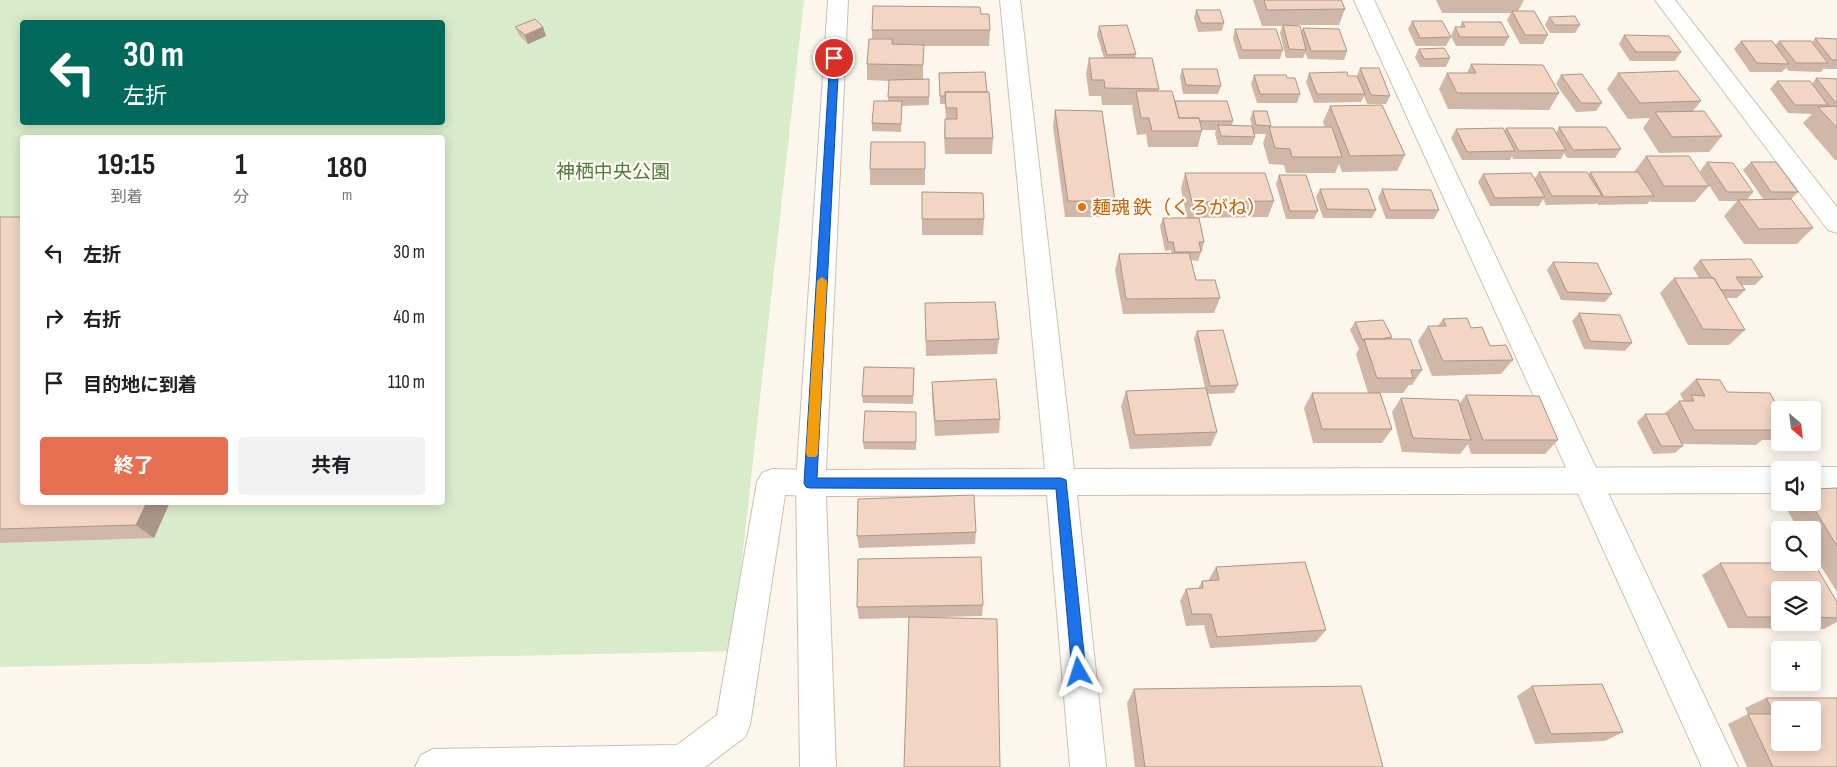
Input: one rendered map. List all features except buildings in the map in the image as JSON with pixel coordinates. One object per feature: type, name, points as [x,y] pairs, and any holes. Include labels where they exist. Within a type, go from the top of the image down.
[{"type":"street","points":[[818,767],[810,483],[838,0]]},
{"type":"street","points":[[1010,0],[1061,483],[1088,767]]},
{"type":"street","points":[[1364,0],[1720,767]]},
{"type":"street","points":[[1665,0],[1837,224]]},
{"type":"street","points":[[433,767],[683,762],[733,725],[772,482],[1588,482],[1771,480]]},
{"type":"street","points":[[1821,480],[1837,480]]},
{"type":"green space","name":"神栖中央公園","points":[[0,0],[804,0],[732,651],[0,667]]},
{"type":"slow traffic","points":[[812,454],[822,281]]},
{"type":"place","name":"麺魂 鉄（くろがね）","points":[[1082,207]]},
{"type":"route","points":[[834,58],[810,483],[1061,483],[1079,672]]}]
